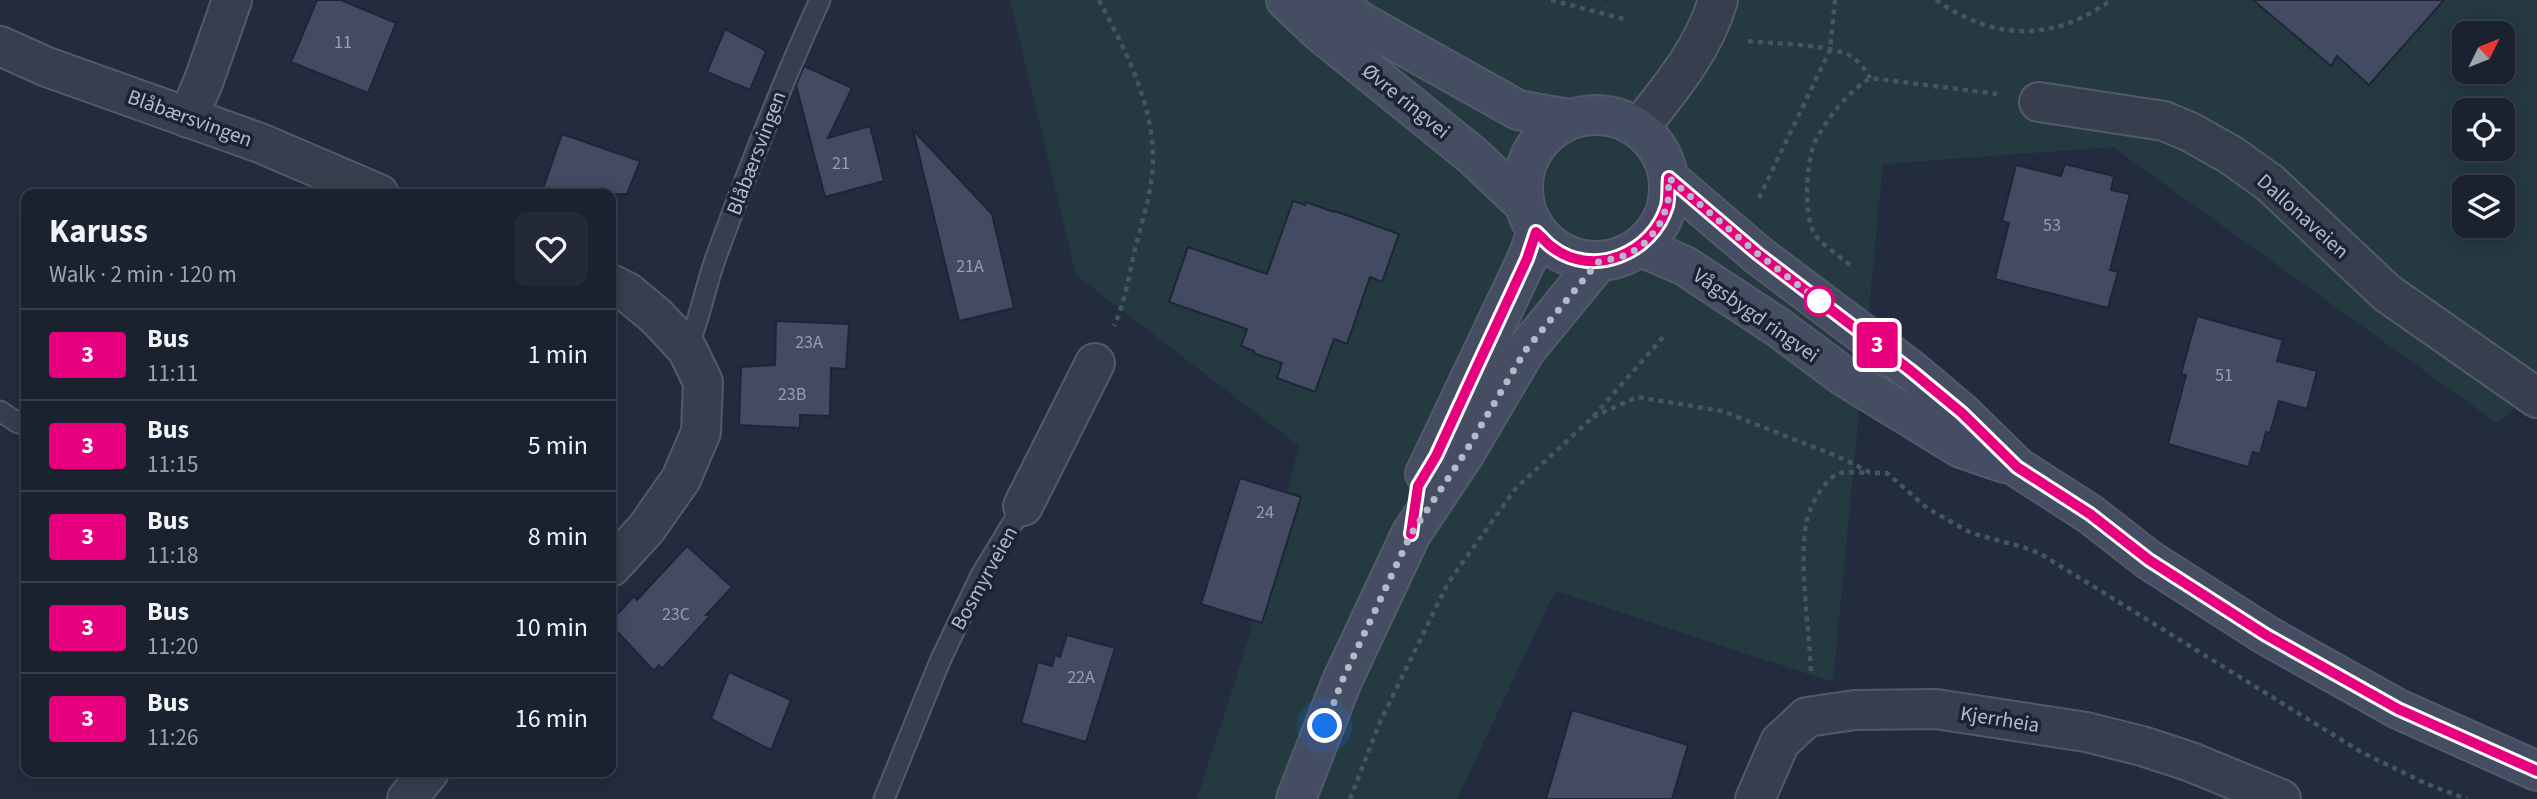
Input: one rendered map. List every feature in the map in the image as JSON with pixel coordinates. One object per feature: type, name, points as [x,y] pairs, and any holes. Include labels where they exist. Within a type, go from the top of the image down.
[{"type":"street","points":[[188,118],[232,0]]},
{"type":"street","name":"Øvre ringvei","points":[[1286,0],[1320,32],[1472,155],[1530,218]]},
{"type":"street","name":"Øvre ringvei","points":[[1330,0],[1361,22],[1518,110],[1568,119]]},
{"type":"street","points":[[1639,128],[1685,68],[1714,15],[1718,0]]},
{"type":"street","name":"Blåbærsvingen","points":[[0,46],[47,66],[260,143],[367,189]]},
{"type":"street","name":"Dallonaveien","points":[[2039,102],[2164,121],[2231,155],[2270,183],[2387,293],[2537,398]]},
{"type":"street","points":[[1411,534],[1418,486],[1436,456],[1527,259],[1530,218],[1522,184],[1525,165],[1534,147],[1546,133],[1568,119],[1592,114],[1616,117],[1639,128],[1653,142],[1663,159],[1669,178],[1668,204],[1658,228],[1641,247],[1621,257],[1598,262],[1575,259],[1553,248],[1530,218]]},
{"type":"street","name":"Vågsbygd ringvei","points":[[1669,178],[1758,254],[1952,404],[2017,467],[2090,514],[2149,560],[2266,635],[2398,709],[2537,771]]},
{"type":"street","name":"Vågsbygd ringvei","points":[[1641,247],[1685,266],[1779,328],[1842,375],[1961,448],[2017,467]]},
{"type":"street","points":[[1296,799],[1342,681],[1411,534],[1465,453],[1525,351],[1598,262]]},
{"type":"street","points":[[616,286],[627,292],[656,316],[687,349],[703,382],[701,432],[681,479],[646,529],[616,562]]},
{"type":"street","name":"Bosmyrveien","points":[[1023,506],[1095,363]]},
{"type":"street","name":"Kjerrheia","points":[[1807,717],[1855,710],[1936,709],[2086,732],[2191,762],[2281,799]]},
{"type":"street","points":[[1755,799],[1780,743],[1807,717]]},
{"type":"street","points":[[407,799],[425,777]]},
{"type":"lane","name":"Blåbærsvingen","points":[[687,349],[700,317],[713,265],[752,157],[820,0]]},
{"type":"lane","points":[[0,411],[18,423]]},
{"type":"lane","name":"Bosmyrveien","points":[[884,799],[940,661],[981,575],[1023,506]]},
{"type":"path","points":[[1095,363],[1116,322],[1122,303],[1152,178],[1153,155],[1146,110],[1126,52],[1098,0]]},
{"type":"path","points":[[1551,0],[1624,19]]},
{"type":"path","points":[[1754,209],[1830,50],[1835,0]]},
{"type":"path","points":[[1936,0],[1954,12],[1987,27],[2024,32],[2057,28],[2076,22],[2111,0]]},
{"type":"path","points":[[1747,41],[1830,50],[1849,55],[1861,64],[1870,78]]},
{"type":"path","points":[[1854,268],[1814,234],[1806,204],[1815,140],[1849,92],[1870,78],[2021,97],[2039,102]]},
{"type":"path","points":[[1350,799],[1380,722],[1448,583],[1516,488],[1592,417],[1665,335]]},
{"type":"path","points":[[1592,417],[1637,397],[1722,411],[1839,457],[1871,473]]},
{"type":"path","points":[[1807,717],[1812,676],[1805,578],[1806,520],[1816,499],[1830,480],[1839,473],[1887,473],[1927,508],[1971,533],[2041,554],[2361,752],[2427,784],[2467,799]]},
{"type":"green space","points":[[1010,0],[2537,0],[2537,388],[2497,423],[2113,147],[1883,164],[1833,682],[1555,591],[1457,799],[1197,799],[1246,647],[1299,446],[1076,275]]},
{"type":"building","points":[[317,0],[341,0],[396,23],[368,93],[291,62]]},
{"type":"building","points":[[2253,0],[2444,0],[2369,85],[2337,56],[2331,66]]},
{"type":"building","points":[[725,29],[766,51],[750,90],[707,72]]},
{"type":"building","points":[[804,66],[852,88],[828,138],[870,126],[884,181],[825,197],[796,85]]},
{"type":"building","points":[[913,130],[992,214],[1014,308],[959,321]]},
{"type":"building","points":[[562,134],[640,161],[627,194],[616,194],[616,189],[543,189]]},
{"type":"building","points":[[2065,164],[2114,176],[2111,190],[2130,194],[2110,270],[2118,272],[2108,308],[1995,279],[2009,223],[2002,221],[2016,165],[2061,176]]},
{"type":"building","points":[[1293,201],[1335,211],[1399,234],[1382,282],[1370,277],[1347,344],[1334,339],[1315,392],[1277,378],[1282,363],[1241,346],[1247,329],[1169,302],[1188,247],[1267,274]]},
{"type":"building","points":[[2197,316],[2283,340],[2277,361],[2317,371],[2307,409],[2279,401],[2270,433],[2266,432],[2260,454],[2253,452],[2248,467],[2168,444],[2186,375],[2181,374]]},
{"type":"building","points":[[776,321],[849,324],[846,369],[831,368],[830,416],[800,415],[800,428],[739,425],[741,367],[775,365]]},
{"type":"building","points":[[1240,478],[1301,497],[1262,623],[1201,604]]},
{"type":"building","points":[[687,546],[732,587],[662,669],[659,665],[654,671],[616,630],[616,616],[634,596],[637,600]]},
{"type":"building","points":[[1067,635],[1115,648],[1086,742],[1021,723],[1038,662],[1052,666],[1055,655],[1060,657]]},
{"type":"building","points":[[729,672],[791,700],[771,750],[711,719]]},
{"type":"building","points":[[1572,710],[1688,745],[1672,799],[1546,799]]},
{"type":"bus line","name":"3","points":[[1411,534],[1418,486],[1436,456],[1527,259],[1536,232],[1553,248],[1575,259],[1598,262],[1621,257],[1641,247],[1658,228],[1668,204],[1669,178],[1758,254],[1962,413],[2017,467],[2090,514],[2149,560],[2266,635],[2398,709],[2537,771]]},
{"type":"route","points":[[1325,726],[1342,681],[1411,534],[1465,453],[1525,351],[1598,262],[1621,257],[1641,247],[1658,228],[1668,204],[1669,178],[1758,254],[1823,304],[1819,301]]}]
